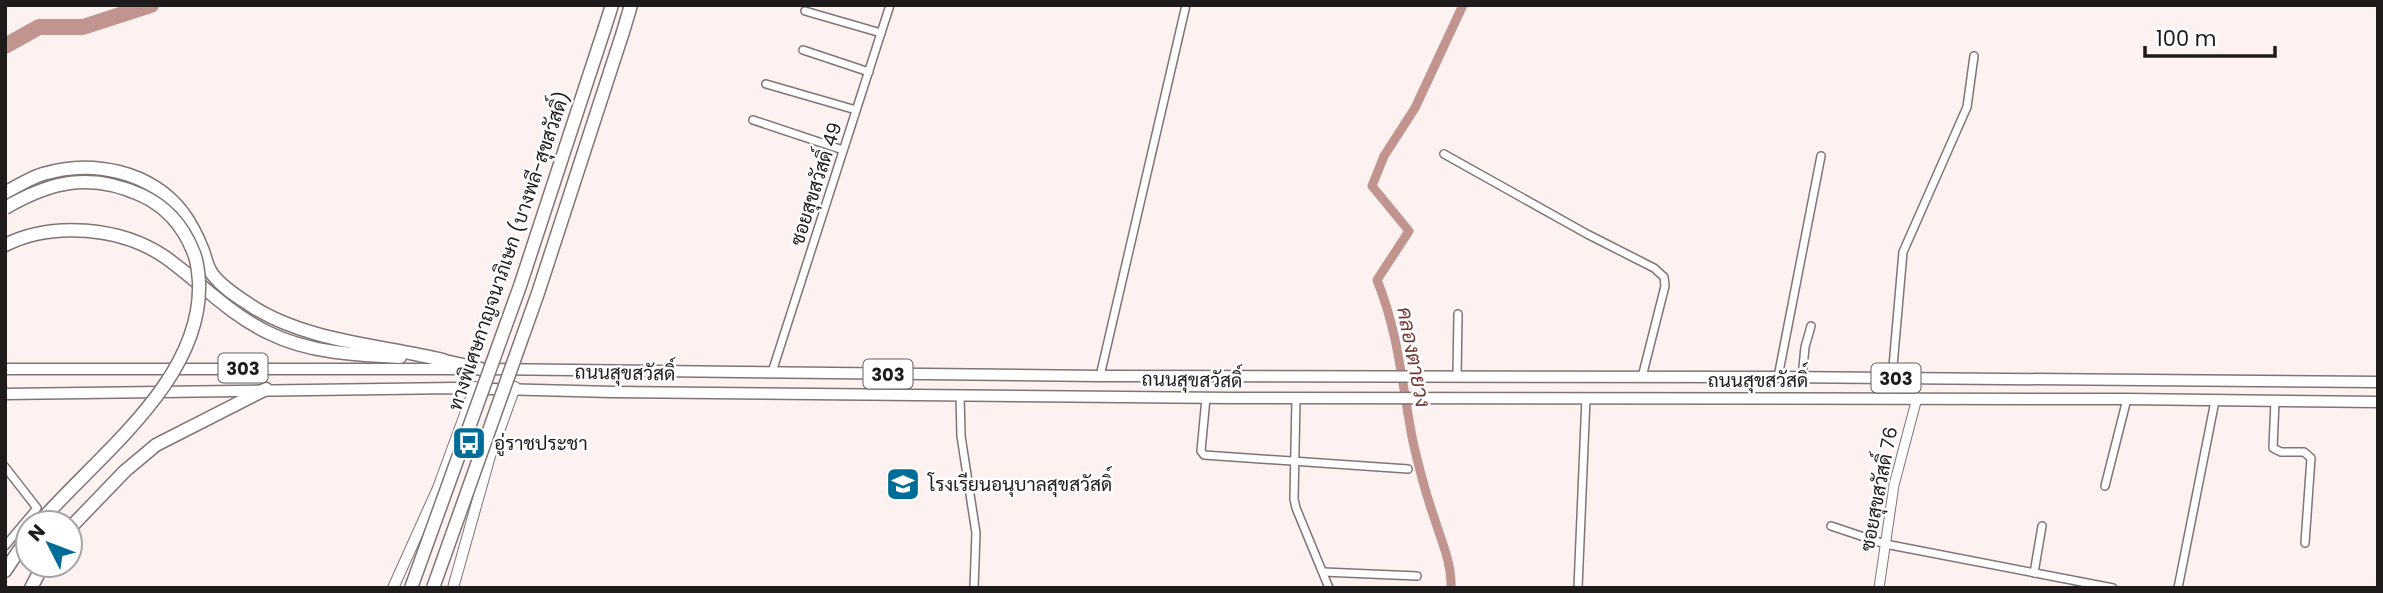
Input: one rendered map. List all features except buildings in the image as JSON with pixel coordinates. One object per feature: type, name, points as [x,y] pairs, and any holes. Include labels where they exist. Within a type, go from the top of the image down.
[{"type":"highway","name":"ทางพิเศษกาญจนาภิเษก (บางพลี-สุขสวัสดิ์)","points":[[411,588],[520,286],[612,5]]},
{"type":"highway","name":"ทางพิเศษกาญจนาภิเษก (บางพลี-สุขสวัสดิ์)","points":[[433,588],[538,293],[631,5]]},
{"type":"highway","points":[[5,192],[43,174],[66,169],[94,167],[126,174],[164,195],[181,212],[202,249],[211,273],[250,305],[292,327],[481,369]]},
{"type":"highway","points":[[5,208],[28,194],[59,184],[92,181],[120,185],[150,199],[170,214],[187,237],[198,262],[199,295],[196,317],[187,347],[169,379],[137,420],[51,509]]},
{"type":"highway","points":[[5,245],[33,234],[67,230],[100,233],[132,242],[162,255],[218,301],[270,334],[307,347],[352,354],[443,360]]},
{"type":"highway","points":[[84,513],[125,471],[156,446],[266,390]]},
{"type":"main road","name":"ถนนสุขสวัสดิ์","points":[[5,369],[481,369],[1100,376],[1802,377],[2378,382]]},
{"type":"main road","points":[[393,588],[438,488],[481,369]]},
{"type":"main road","points":[[1296,376],[1296,398]]},
{"type":"main road","name":"ถนนสุขสวัสดิ์","points":[[5,394],[515,387],[612,392],[1206,398],[1917,398],[2378,402]]},
{"type":"main road","points":[[453,588],[490,456],[515,387]]},
{"type":"street","name":"ซอยสุขสวัสดิ์ 49","points":[[772,372],[890,5]]},
{"type":"street","points":[[1100,376],[1186,5]]},
{"type":"street","points":[[805,10],[881,33]]},
{"type":"street","points":[[803,50],[869,72]]},
{"type":"street","points":[[1892,378],[1903,253],[1967,107],[1974,56]]},
{"type":"street","points":[[766,83],[856,110]]},
{"type":"street","points":[[753,120],[843,150]]},
{"type":"street","points":[[1444,154],[1654,268],[1664,277],[1665,286],[1642,377]]},
{"type":"street","points":[[1779,377],[1821,156]]},
{"type":"street","points":[[1457,376],[1458,314]]},
{"type":"street","points":[[1802,377],[1804,346],[1811,326]]},
{"type":"street","points":[[960,395],[961,436],[976,533],[974,588]]},
{"type":"street","points":[[1206,398],[1201,451],[1204,455],[1408,469]]},
{"type":"street","points":[[1296,398],[1296,508],[1329,588]]},
{"type":"street","points":[[1578,588],[1586,398]]},
{"type":"street","name":"ซอยสุขสวัสดิ์ 76","points":[[1879,588],[1894,485],[1917,398]]},
{"type":"street","points":[[2105,486],[2127,399]]},
{"type":"street","points":[[2178,588],[2215,401]]},
{"type":"street","points":[[2275,401],[2273,447],[2281,452],[2304,452],[2311,458],[2305,543]]},
{"type":"street","points":[[5,467],[37,508],[5,546]]},
{"type":"street","points":[[1831,526],[1885,544],[2113,588]]},
{"type":"street","points":[[2034,573],[2042,526]]},
{"type":"street","points":[[1324,572],[1418,576]]},
{"type":"waterway","points":[[5,46],[39,27],[83,27],[151,5]]},
{"type":"waterway","name":"คลองตายวง","points":[[1451,588],[1448,562],[1413,442],[1390,320],[1377,280],[1409,231],[1372,186],[1384,156],[1415,108],[1463,5]]},
{"type":"place","name":"อู่ราชประชา","points":[[469,443]]},
{"type":"place","name":"โรงเรียนอนุบาลสุขสวัสดิ์","points":[[903,484]]}]
